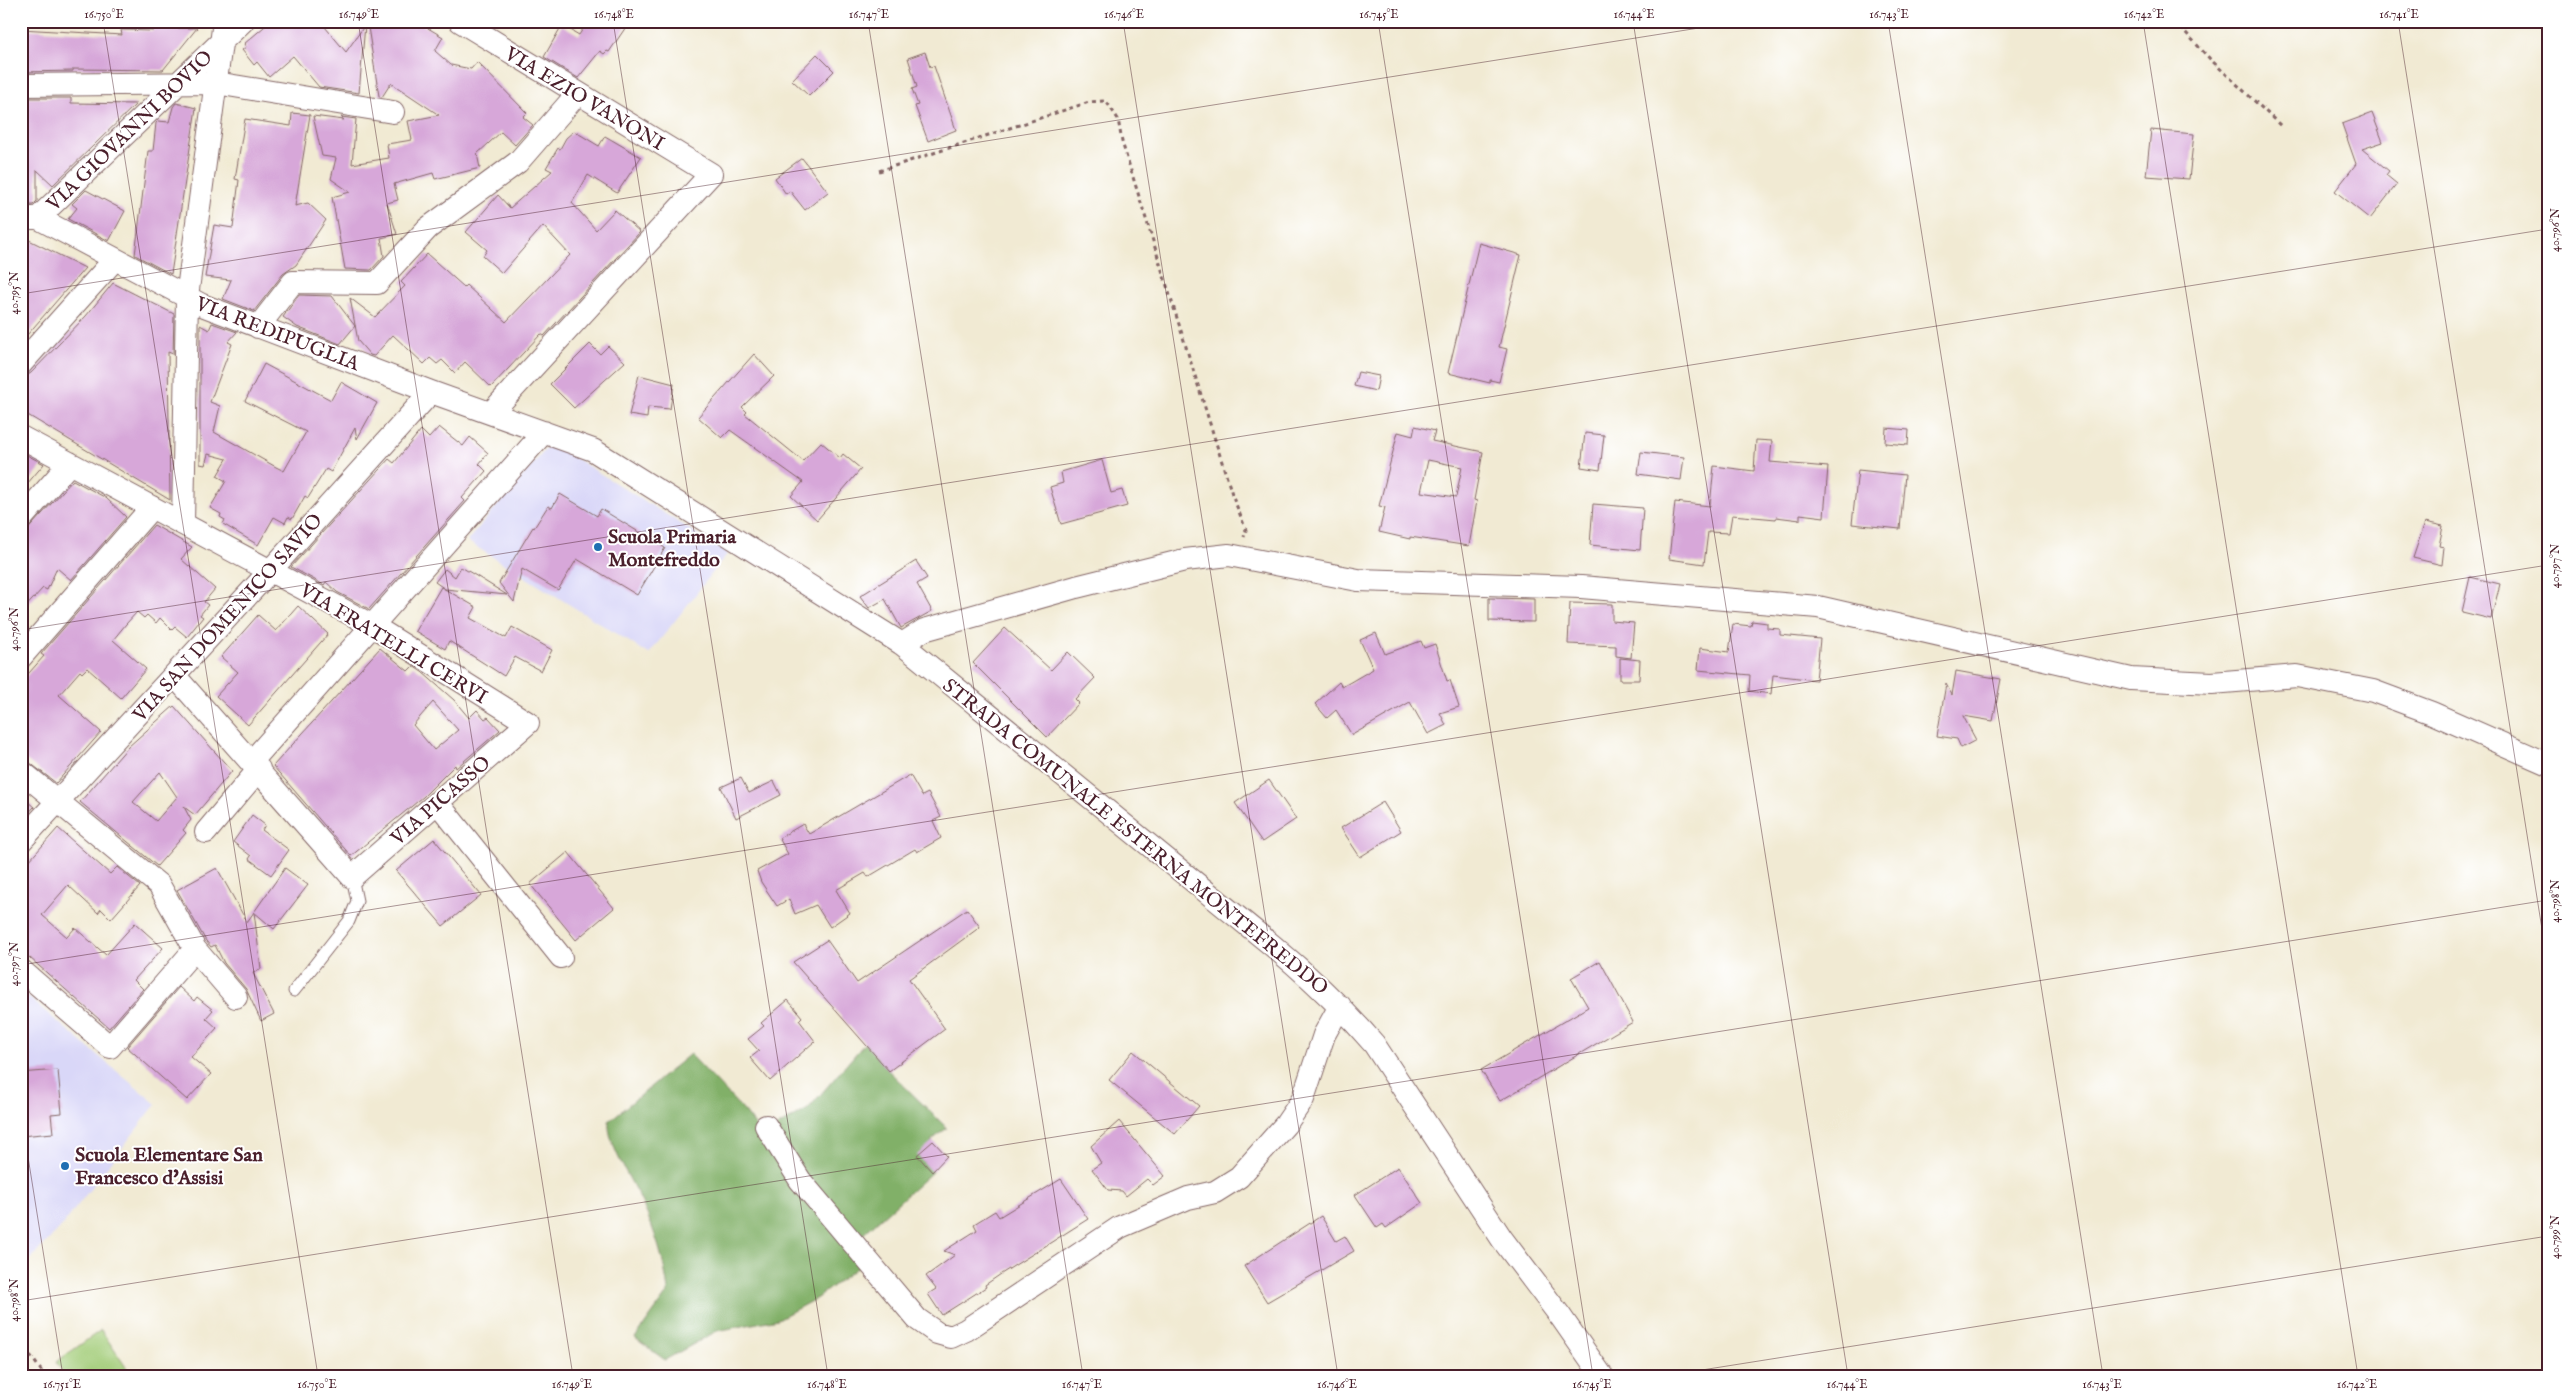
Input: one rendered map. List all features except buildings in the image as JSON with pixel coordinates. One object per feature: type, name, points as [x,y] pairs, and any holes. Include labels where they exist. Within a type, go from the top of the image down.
[{"type":"street","name":"VIA GIOVANNI BOVIO","points":[[30,218],[176,83],[223,31],[242,21]]},
{"type":"street","name":"VIA EZIO VANONI","points":[[460,21],[711,174],[491,413]]},
{"type":"street","points":[[183,524],[187,297],[223,31]]},
{"type":"street","points":[[21,84],[216,83],[393,112]]},
{"type":"street","points":[[258,327],[293,282],[377,283],[428,228],[518,162],[578,93]]},
{"type":"street","name":"VIA REDIPUGLIA","points":[[30,218],[116,259],[187,297],[258,327],[430,392],[544,432]]},
{"type":"street","points":[[21,364],[116,259]]},
{"type":"street","name":"VIA SAN DOMENICO SAVIO","points":[[21,841],[270,571],[430,392]]},
{"type":"street","points":[[206,832],[256,765],[373,626],[544,432]]},
{"type":"street","name":"STRADA COMUNALE ESTERNA MONTEFREDDO","points":[[544,432],[593,450],[902,644],[1254,929],[1323,988],[1374,1044],[1502,1239],[1562,1317],[1602,1376]]},
{"type":"street","name":"VIA FRATELLI CERVI","points":[[21,437],[373,626],[528,723]]},
{"type":"street","points":[[21,519],[70,463]]},
{"type":"street","points":[[21,657],[152,507]]},
{"type":"street","points":[[902,644],[924,630],[1076,587],[1185,560],[1229,555],[1358,580],[1581,587],[1818,607],[2131,680],[2212,683],[2297,676],[2373,692],[2441,717],[2548,764]]},
{"type":"street","points":[[174,675],[256,765],[352,877]]},
{"type":"street","name":"VIA PICASSO","points":[[352,877],[528,723]]},
{"type":"street","points":[[21,771],[159,885],[195,949],[236,997]]},
{"type":"street","points":[[437,802],[561,957]]},
{"type":"street","points":[[21,970],[110,1047],[195,949]]},
{"type":"street","points":[[766,1126],[800,1180],[917,1319],[936,1333],[951,1337],[966,1330],[1120,1226],[1188,1198],[1215,1192],[1239,1177],[1286,1124],[1302,1099],[1324,1035],[1340,1006]]},
{"type":"lane","points":[[294,991],[349,921],[357,901],[352,877]]},
{"type":"path","points":[[2175,21],[2197,46],[2282,127]]},
{"type":"path","points":[[879,171],[1089,102],[1106,101],[1118,119],[1122,142],[1232,494],[1246,530],[1239,557]]},
{"type":"path","points":[[21,1342],[44,1376]]},
{"type":"shaded area","name":"Scuola Primaria Montefreddo","points":[[551,443],[728,553],[649,654],[467,541]]},
{"type":"shaded area","name":"Scuola Elementare San Francesco d'Assisi","points":[[21,991],[156,1104],[61,1227],[21,1269]]},
{"type":"green space","points":[[865,1043],[889,1071],[947,1128],[932,1140],[932,1172],[860,1237],[864,1262],[817,1298],[778,1319],[717,1331],[665,1360],[635,1338],[668,1292],[662,1258],[651,1224],[616,1151],[609,1130],[609,1121],[690,1054],[745,1112],[765,1138],[778,1126],[808,1109]]},
{"type":"green space","points":[[101,1330],[132,1376],[65,1376],[56,1362]]},
{"type":"place","name":"Scuola Primaria Montefreddo","points":[[598,547]]},
{"type":"place","name":"Scuola Elementare San Francesco d'Assisi","points":[[65,1166]]}]
